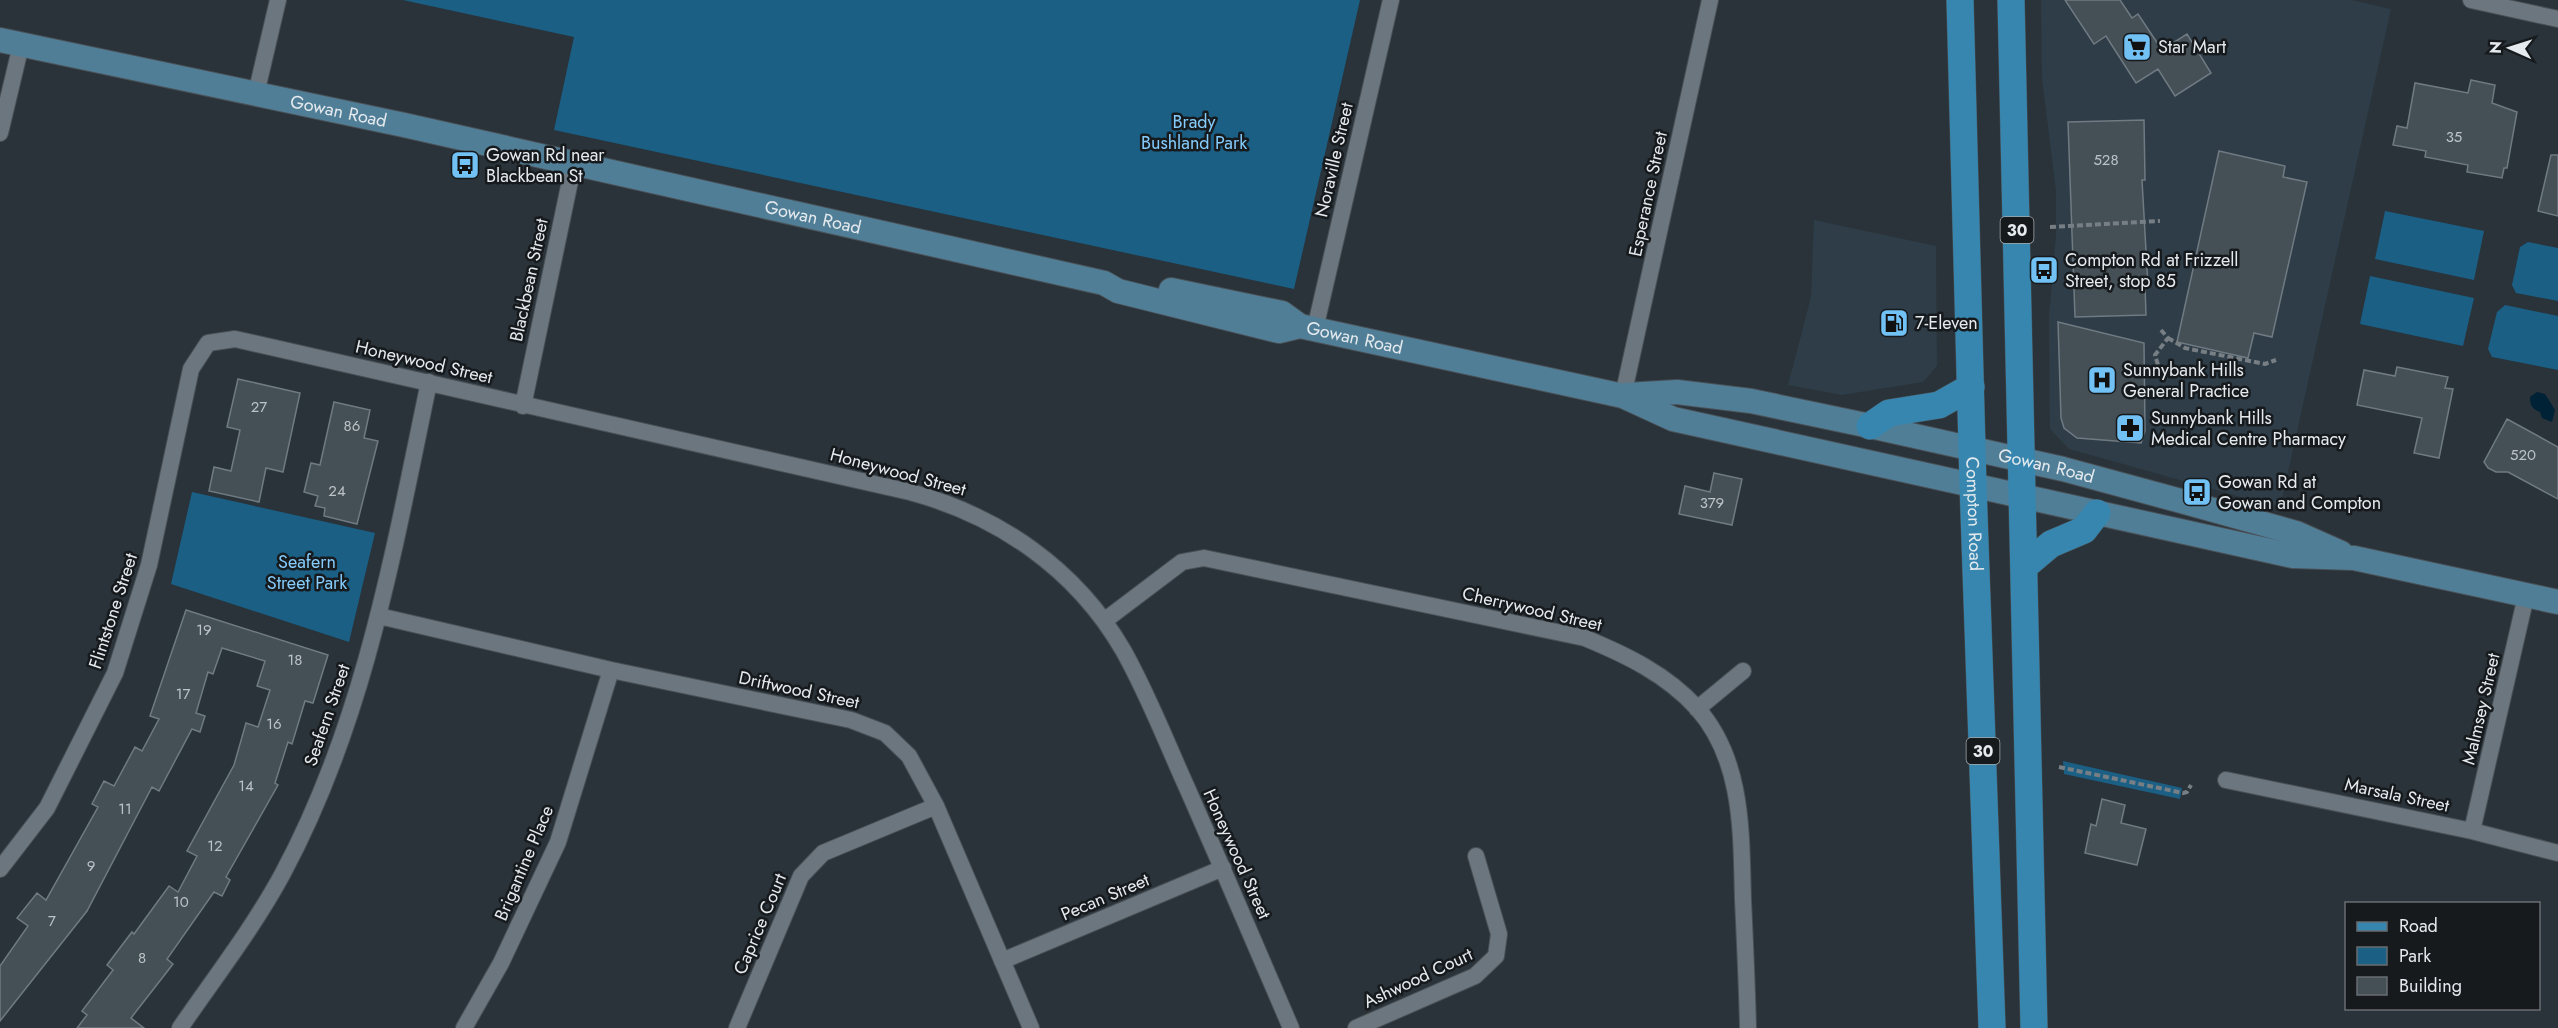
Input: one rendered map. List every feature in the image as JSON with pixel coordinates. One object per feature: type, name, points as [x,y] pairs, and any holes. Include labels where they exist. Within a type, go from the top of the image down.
[{"type":"main road","name":"Compton Road","points":[[1960,0],[1973,485],[1992,1028]]},
{"type":"main road","name":"30","points":[[2012,0],[2026,565],[2034,1028]]},
{"type":"main road","name":"Gowan Road","points":[[10,43],[574,162],[1104,283],[1119,291],[1250,325],[1279,331],[1307,328],[1623,396],[1673,419],[2024,497],[2293,556],[2355,558]]},
{"type":"main road","points":[[1870,426],[1889,413],[1939,405],[1971,387]]},
{"type":"main road","name":"Gowan Road","points":[[1623,396],[1677,392],[1751,401],[1870,426],[2023,460],[2296,533],[2355,558],[2558,602]]},
{"type":"main road","points":[[2026,565],[2051,544],[2084,530],[2097,513]]},
{"type":"street","points":[[256,94],[278,0]]},
{"type":"street","name":"Noraville Street","points":[[1307,328],[1391,0]]},
{"type":"street","name":"Esperance Street","points":[[1623,396],[1710,0]]},
{"type":"street","points":[[2471,0],[2558,19]]},
{"type":"street","points":[[0,133],[10,43]]},
{"type":"street","name":"Blackbean Street","points":[[523,406],[574,162]]},
{"type":"street","name":"Honeywood Street","points":[[208,343],[235,339],[936,499],[970,512],[1040,554],[1086,598],[1104,621],[1139,683],[1291,1028]]},
{"type":"street","name":"Flintstone Street","points":[[0,869],[47,808],[115,673],[149,566],[191,369],[208,343]]},
{"type":"street","name":"Seafern Street","points":[[180,1028],[283,873],[348,721],[379,616],[429,382]]},
{"type":"street","name":"Cherrywood Street","points":[[1104,621],[1182,562],[1204,558],[1585,638],[1632,657],[1669,683],[1697,709],[1716,736],[1734,778],[1741,821],[1748,1028]]},
{"type":"street","name":"Malmsey Street","points":[[2472,831],[2526,596]]},
{"type":"street","name":"Driftwood Street","points":[[379,616],[611,670],[851,720],[885,733],[909,756],[936,806],[1031,1028]]},
{"type":"street","name":"Brigantine Place","points":[[464,1028],[501,963],[558,842],[611,670]]},
{"type":"street","points":[[1697,709],[1743,671]]},
{"type":"street","name":"Marsala Street","points":[[2226,780],[2472,831],[2558,853]]},
{"type":"street","name":"Caprice Court","points":[[737,1028],[801,876],[823,854],[936,806]]},
{"type":"street","name":"Ashwood Court","points":[[1356,1028],[1475,976],[1496,956],[1499,934],[1476,856]]},
{"type":"street","name":"Pecan Street","points":[[1002,961],[1222,868]]},
{"type":"path","points":[[2050,226],[2160,221]]},
{"type":"path","points":[[2161,330],[2168,338],[2185,348],[2265,364],[2276,360]]},
{"type":"path","points":[[2161,375],[2155,355],[2168,338]]},
{"type":"path","points":[[2058,767],[2183,793],[2190,785]]},
{"type":"shaded area","points":[[2041,0],[2352,0],[2391,9],[2280,508],[2069,449],[2050,429],[2049,317],[2056,235],[2056,191],[2042,78]]},
{"type":"shaded area","points":[[1814,220],[1936,246],[1937,366],[1923,382],[1842,395],[1788,385],[1811,297]]},
{"type":"shaded area","points":[[2537,392],[2545,394],[2555,410],[2552,422],[2542,418],[2540,412],[2535,410],[2530,402],[2530,397]]},
{"type":"green space","name":"Brady Bushland Park","points":[[403,0],[1360,0],[1294,289],[554,130],[574,37]]},
{"type":"green space","points":[[2385,211],[2484,231],[2474,280],[2375,259]]},
{"type":"green space","points":[[2528,242],[2558,248],[2558,301],[2516,293],[2512,285],[2520,247]]},
{"type":"green space","points":[[2370,276],[2474,298],[2463,346],[2360,324]]},
{"type":"green space","points":[[2505,305],[2558,316],[2558,370],[2492,357],[2488,349],[2497,312]]},
{"type":"green space","name":"Seafern Street Park","points":[[192,492],[375,533],[349,642],[171,584]]},
{"type":"green space","points":[[2063,761],[2182,788],[2180,799],[2064,774]]},
{"type":"building","points":[[2065,0],[2120,0],[2132,18],[2138,14],[2162,50],[2187,34],[2211,73],[2175,96],[2158,69],[2136,83],[2106,36],[2094,44]]},
{"type":"building","points":[[2471,80],[2495,85],[2492,103],[2517,112],[2507,168],[2504,168],[2502,178],[2467,172],[2468,165],[2425,157],[2426,151],[2393,145],[2397,126],[2407,128],[2415,83],[2468,93]]},
{"type":"building","points":[[2144,120],[2145,180],[2142,180],[2148,286],[2145,286],[2146,315],[2075,317],[2068,122]]},
{"type":"building","points":[[2219,151],[2285,166],[2283,177],[2307,182],[2272,337],[2254,333],[2248,358],[2177,342]]},
{"type":"building","points":[[2551,155],[2558,155],[2558,216],[2538,211]]},
{"type":"building","name":"Sunnybank Hills General Practice","points":[[2058,322],[2144,343],[2145,431],[2141,443],[2077,438],[2064,428],[2061,418]]},
{"type":"building","points":[[2397,367],[2448,377],[2445,388],[2453,389],[2439,458],[2414,453],[2422,418],[2357,405],[2364,370],[2395,376]]},
{"type":"building","points":[[238,379],[300,393],[283,472],[266,468],[259,502],[209,491],[214,467],[231,471],[240,430],[227,427]]},
{"type":"building","points":[[334,402],[370,410],[364,438],[378,441],[357,524],[324,516],[325,508],[315,506],[318,496],[304,492],[311,463],[320,465]]},
{"type":"building","points":[[2507,419],[2558,447],[2558,499],[2508,472],[2496,472],[2488,468],[2484,462]]},
{"type":"building","points":[[1714,473],[1742,479],[1732,525],[1679,514],[1685,486],[1710,492]]},
{"type":"building","points":[[186,610],[328,655],[313,703],[305,701],[292,744],[288,742],[275,783],[278,785],[226,877],[230,880],[222,896],[214,892],[167,959],[173,964],[131,1018],[144,1028],[77,1028],[87,1015],[82,1011],[113,970],[107,965],[132,932],[134,934],[169,886],[178,892],[197,856],[187,851],[234,765],[246,723],[258,727],[270,690],[257,686],[265,661],[222,648],[213,674],[208,672],[196,713],[205,716],[200,732],[192,729],[159,791],[152,787],[87,911],[0,1021],[0,966],[28,926],[17,918],[37,893],[46,900],[98,807],[92,804],[104,781],[114,786],[135,747],[142,751],[159,719],[150,716]]},
{"type":"building","points":[[2102,799],[2125,805],[2121,823],[2146,829],[2137,865],[2085,853],[2091,824],[2096,826]]},
{"type":"place","name":"Star Mart","points":[[2137,47]]},
{"type":"place","name":"Gowan Rd near Blackbean St","points":[[465,165]]},
{"type":"place","name":"Compton Rd at Frizzell Street, stop 85","points":[[2044,270]]},
{"type":"place","name":"7-Eleven","points":[[1894,323]]},
{"type":"place","name":"Sunnybank Hills General Practice","points":[[2102,380]]},
{"type":"place","name":"Sunnybank Hills Medical Centre Pharmacy","points":[[2130,428]]},
{"type":"place","name":"Gowan Rd at Gowan and Compton","points":[[2197,492]]}]
